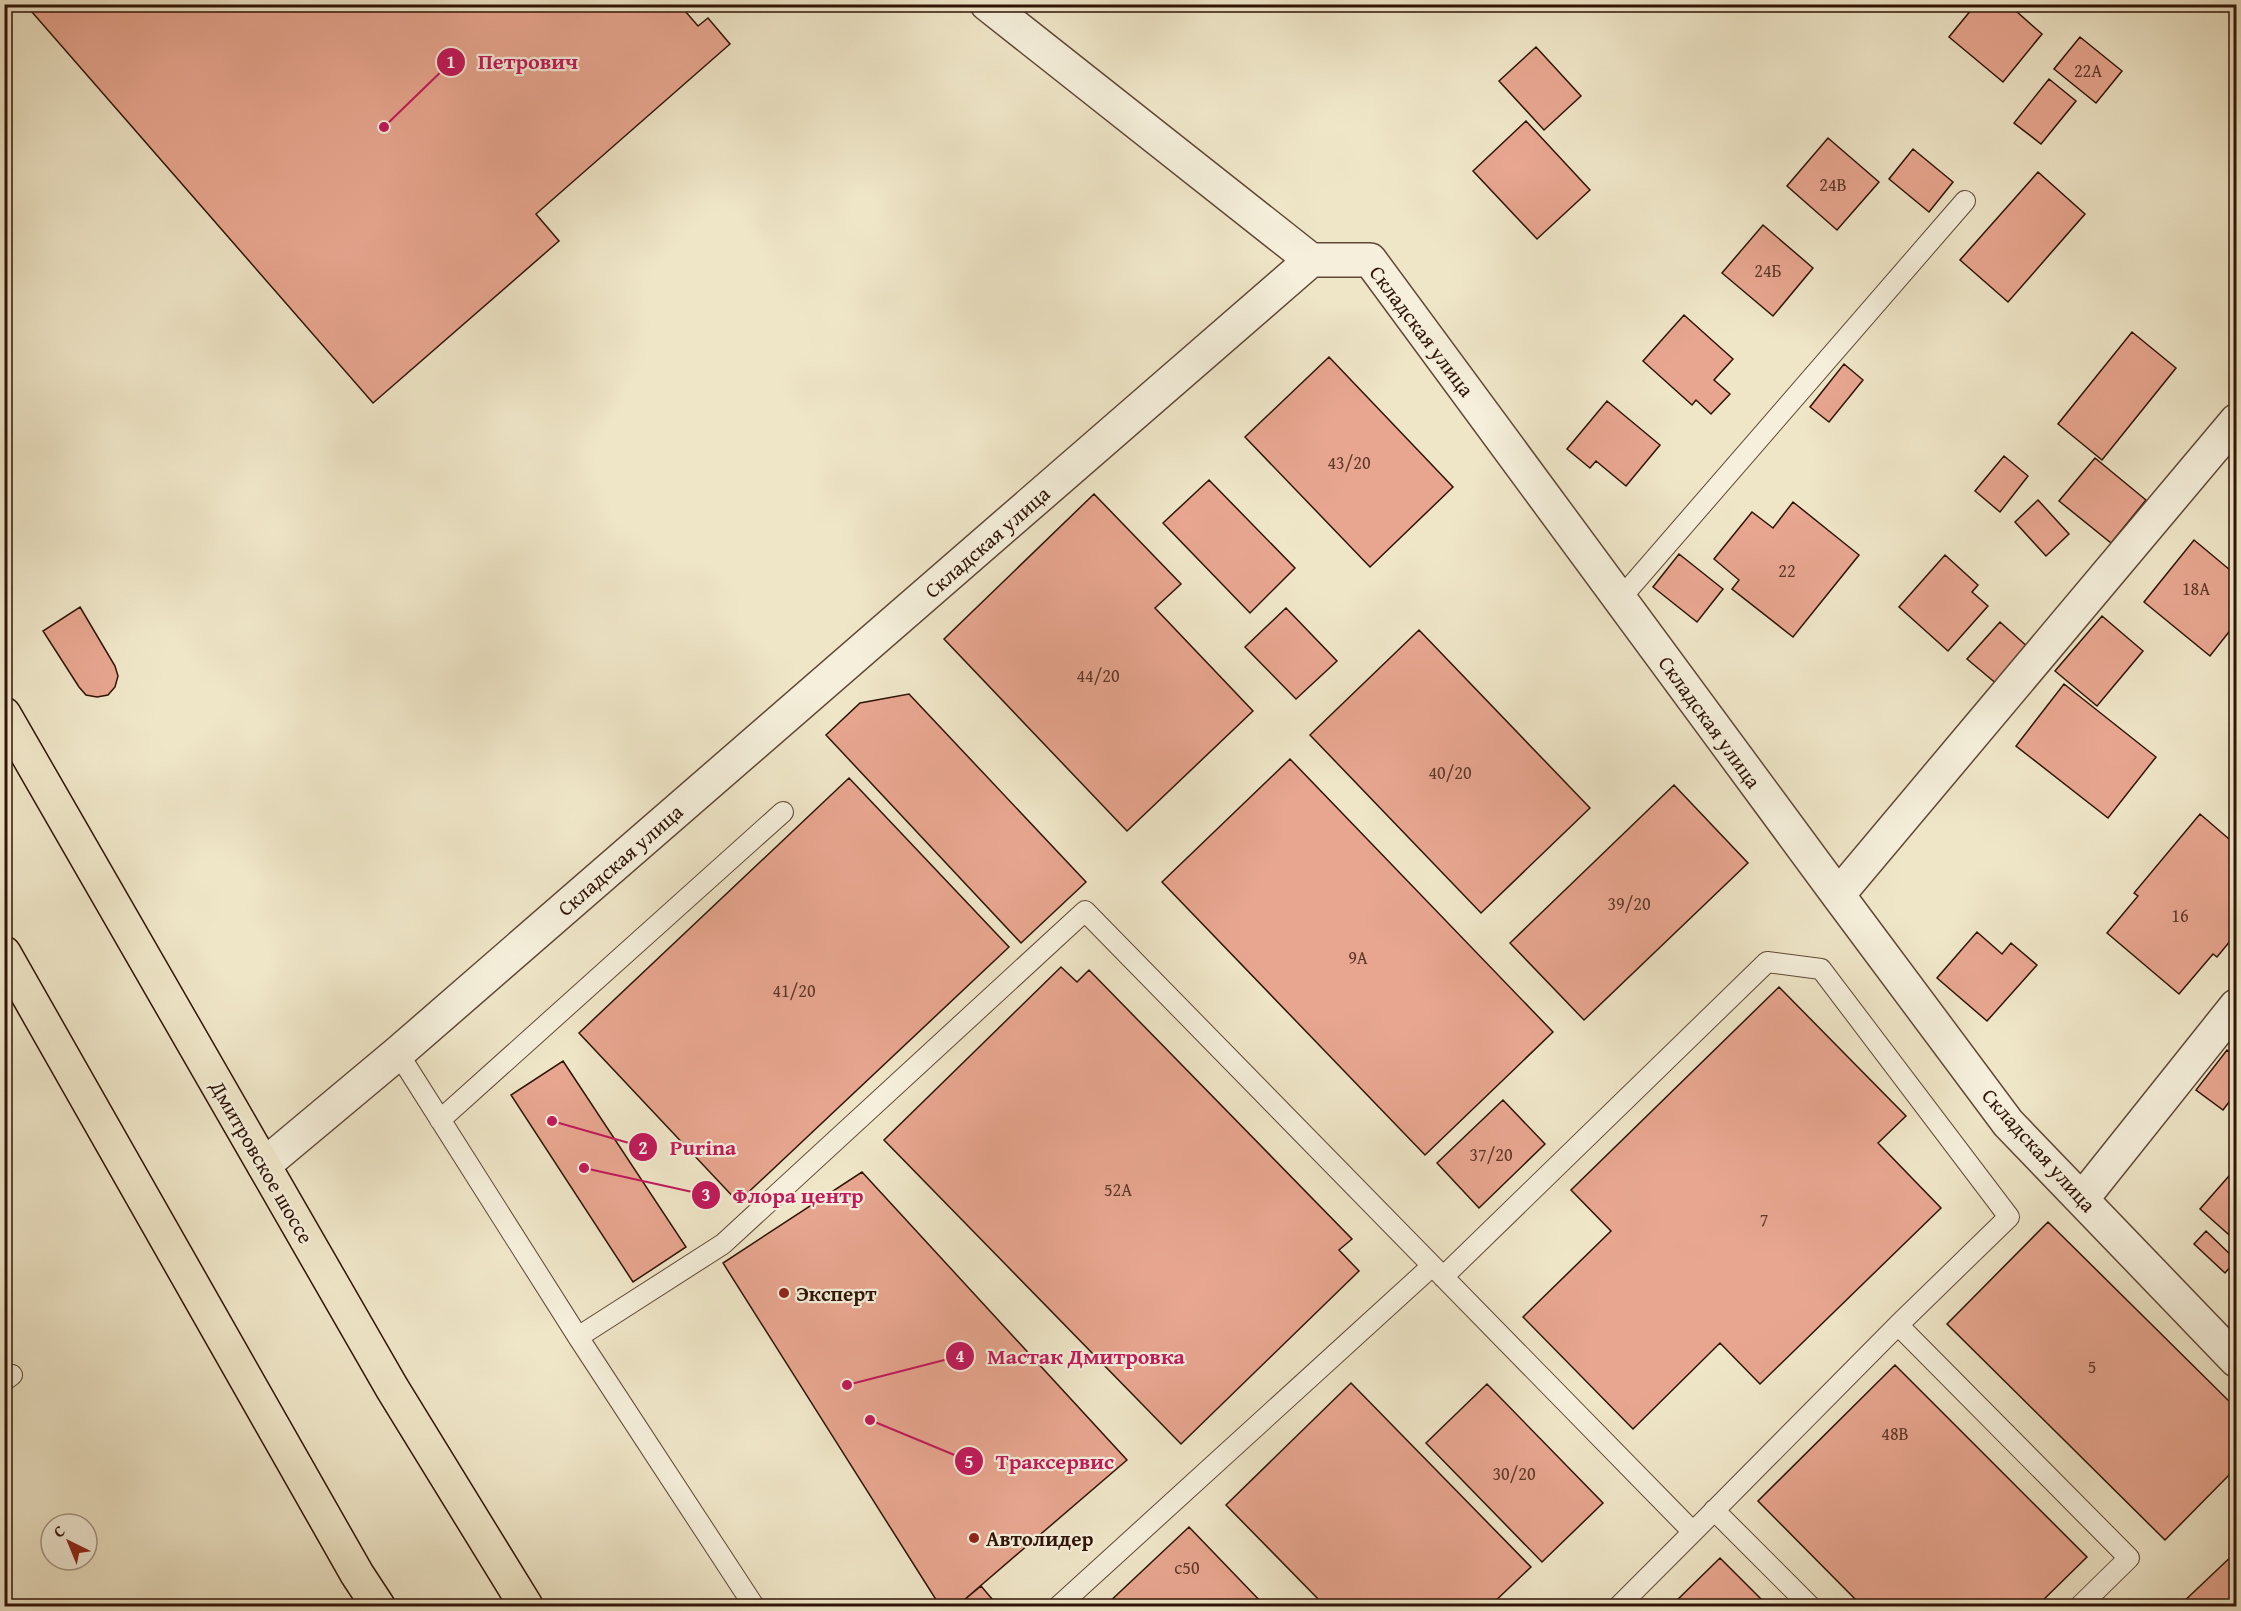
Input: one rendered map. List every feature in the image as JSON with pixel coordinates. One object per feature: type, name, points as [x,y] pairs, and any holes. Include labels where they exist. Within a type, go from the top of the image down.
[{"type":"highway","name":"Дмитровское шоссе","points":[[4,714],[392,1388],[526,1606]]},
{"type":"highway","points":[[4,953],[357,1574],[378,1606]]},
{"type":"street","points":[[987,4],[1311,260]]},
{"type":"street","name":"Складская улица","points":[[264,1165],[398,1053],[1311,260],[1370,260],[2008,1123],[2236,1360]]},
{"type":"street","points":[[1838,896],[2236,421]]},
{"type":"street","points":[[2082,1199],[2236,1006]]},
{"type":"lane","points":[[1620,599],[1965,201]]},
{"type":"lane","points":[[440,1120],[783,812]]},
{"type":"lane","points":[[578,1337],[723,1244],[1085,911],[1693,1532]]},
{"type":"lane","points":[[1059,1606],[1438,1271],[1767,962],[1821,969],[2009,1217],[1898,1325],[1619,1606]]},
{"type":"lane","points":[[398,1053],[578,1337],[753,1606]]},
{"type":"lane","points":[[1898,1325],[2129,1558],[2080,1606]]},
{"type":"lane","points":[[1714,1510],[1810,1606]]},
{"type":"lane","points":[[355,1606],[357,1574]]},
{"type":"building","points":[[25,4],[679,4],[698,26],[708,18],[730,44],[536,214],[559,241],[373,403]]},
{"type":"building","points":[[1976,4],[2008,4],[2042,34],[2003,82],[1949,37]]},
{"type":"building","points":[[2080,37],[2122,71],[2096,103],[2054,69]]},
{"type":"building","points":[[1536,47],[1581,96],[1544,130],[1499,81]]},
{"type":"building","points":[[2049,79],[2076,101],[2041,144],[2014,123]]},
{"type":"building","points":[[1526,121],[1590,190],[1537,239],[1473,171]]},
{"type":"building","points":[[1828,138],[1879,182],[1837,230],[1787,186]]},
{"type":"building","points":[[1913,149],[1953,182],[1929,212],[1889,179]]},
{"type":"building","points":[[2038,172],[2085,214],[2008,302],[1960,260]]},
{"type":"building","points":[[1763,225],[1813,268],[1773,316],[1722,273]]},
{"type":"building","points":[[1684,315],[1733,359],[1714,380],[1730,394],[1711,414],[1696,400],[1692,405],[1643,361]]},
{"type":"building","points":[[2132,332],[2176,368],[2102,460],[2058,424]]},
{"type":"building","points":[[1329,357],[1453,487],[1370,567],[1245,437]]},
{"type":"building","points":[[1844,364],[1863,380],[1829,422],[1810,407]]},
{"type":"building","points":[[1607,401],[1660,445],[1626,486],[1596,461],[1590,468],[1567,449]]},
{"type":"building","points":[[2004,456],[2028,476],[2000,512],[1975,491]]},
{"type":"building","points":[[2095,458],[2146,500],[2111,543],[2059,501]]},
{"type":"building","points":[[1209,480],[1295,568],[1250,613],[1163,523]]},
{"type":"building","points":[[1094,494],[1181,584],[1155,608],[1253,711],[1127,831],[944,639]]},
{"type":"building","points":[[2038,500],[2069,534],[2046,556],[2015,522]]},
{"type":"building","points":[[1793,502],[1859,555],[1793,637],[1732,589],[1739,580],[1714,559],[1752,512],[1773,528]]},
{"type":"building","points":[[2194,540],[2236,575],[2236,623],[2210,656],[2144,602]]},
{"type":"building","points":[[1679,554],[1723,589],[1697,622],[1653,587]]},
{"type":"building","points":[[1945,555],[1978,585],[1972,592],[1988,606],[1948,651],[1899,607]]},
{"type":"building","points":[[80,607],[115,666],[118,676],[115,687],[108,695],[97,697],[86,695],[43,631]]},
{"type":"building","points":[[1286,608],[1337,661],[1296,699],[1245,647]]},
{"type":"building","points":[[2102,616],[2143,651],[2097,706],[2055,671]]},
{"type":"building","points":[[2000,622],[2030,649],[1998,685],[1967,659]]},
{"type":"building","points":[[1419,630],[1590,808],[1481,913],[1310,735]]},
{"type":"building","points":[[2064,684],[2156,757],[2108,818],[2016,746]]},
{"type":"building","points":[[909,694],[1086,882],[1021,943],[826,735],[860,703]]},
{"type":"building","points":[[1290,759],[1553,1032],[1425,1155],[1162,882]]},
{"type":"building","points":[[849,778],[1009,947],[738,1202],[579,1033]]},
{"type":"building","points":[[1674,785],[1748,863],[1584,1020],[1510,943]]},
{"type":"building","points":[[2200,814],[2236,845],[2236,934],[2217,957],[2213,954],[2179,994],[2107,933],[2138,896],[2134,893]]},
{"type":"building","points":[[1977,932],[2002,954],[2011,943],[2037,965],[1987,1021],[1937,978]]},
{"type":"building","points":[[1061,967],[1077,982],[1089,970],[1352,1239],[1339,1250],[1359,1271],[1181,1444],[884,1140]]},
{"type":"building","points":[[1779,987],[1906,1116],[1878,1143],[1941,1208],[1760,1384],[1720,1343],[1633,1429],[1523,1317],[1611,1231],[1571,1190]]},
{"type":"building","points":[[2227,1050],[2236,1057],[2236,1093],[2223,1110],[2196,1090]]},
{"type":"building","points":[[563,1061],[686,1247],[633,1282],[511,1095]]},
{"type":"building","points":[[1503,1100],[1545,1144],[1479,1208],[1437,1163]]},
{"type":"building","points":[[2236,1168],[2236,1241],[2200,1209]]},
{"type":"building","points":[[862,1172],[1127,1460],[957,1606],[940,1606],[723,1263]]},
{"type":"building","points":[[2048,1222],[2236,1408],[2236,1468],[2165,1540],[1947,1324]]},
{"type":"building","points":[[2206,1231],[2236,1260],[2225,1273],[2194,1244]]},
{"type":"building","points":[[1895,1365],[2087,1557],[2037,1606],[1862,1606],[1758,1501]]},
{"type":"building","points":[[1351,1383],[1531,1567],[1490,1606],[1325,1606],[1226,1505]]},
{"type":"building","points":[[1487,1384],[1603,1503],[1542,1562],[1426,1443]]},
{"type":"building","points":[[1189,1527],[1265,1606],[1105,1606]]},
{"type":"building","points":[[2236,1552],[2236,1606],[2179,1606]]},
{"type":"building","points":[[1720,1558],[1768,1606],[1671,1606]]},
{"type":"building","points":[[981,1586],[998,1606],[957,1606]]},
{"type":"place","name":"Петрович","points":[[384,127]]},
{"type":"place","name":"Purina","points":[[552,1121]]},
{"type":"place","name":"Флора центр","points":[[584,1168]]},
{"type":"place","name":"Эксперт","points":[[784,1293]]},
{"type":"place","name":"Мастак Дмитровка","points":[[847,1385]]},
{"type":"place","name":"Траксервис","points":[[870,1420]]},
{"type":"place","name":"Автолидер","points":[[974,1538]]}]
